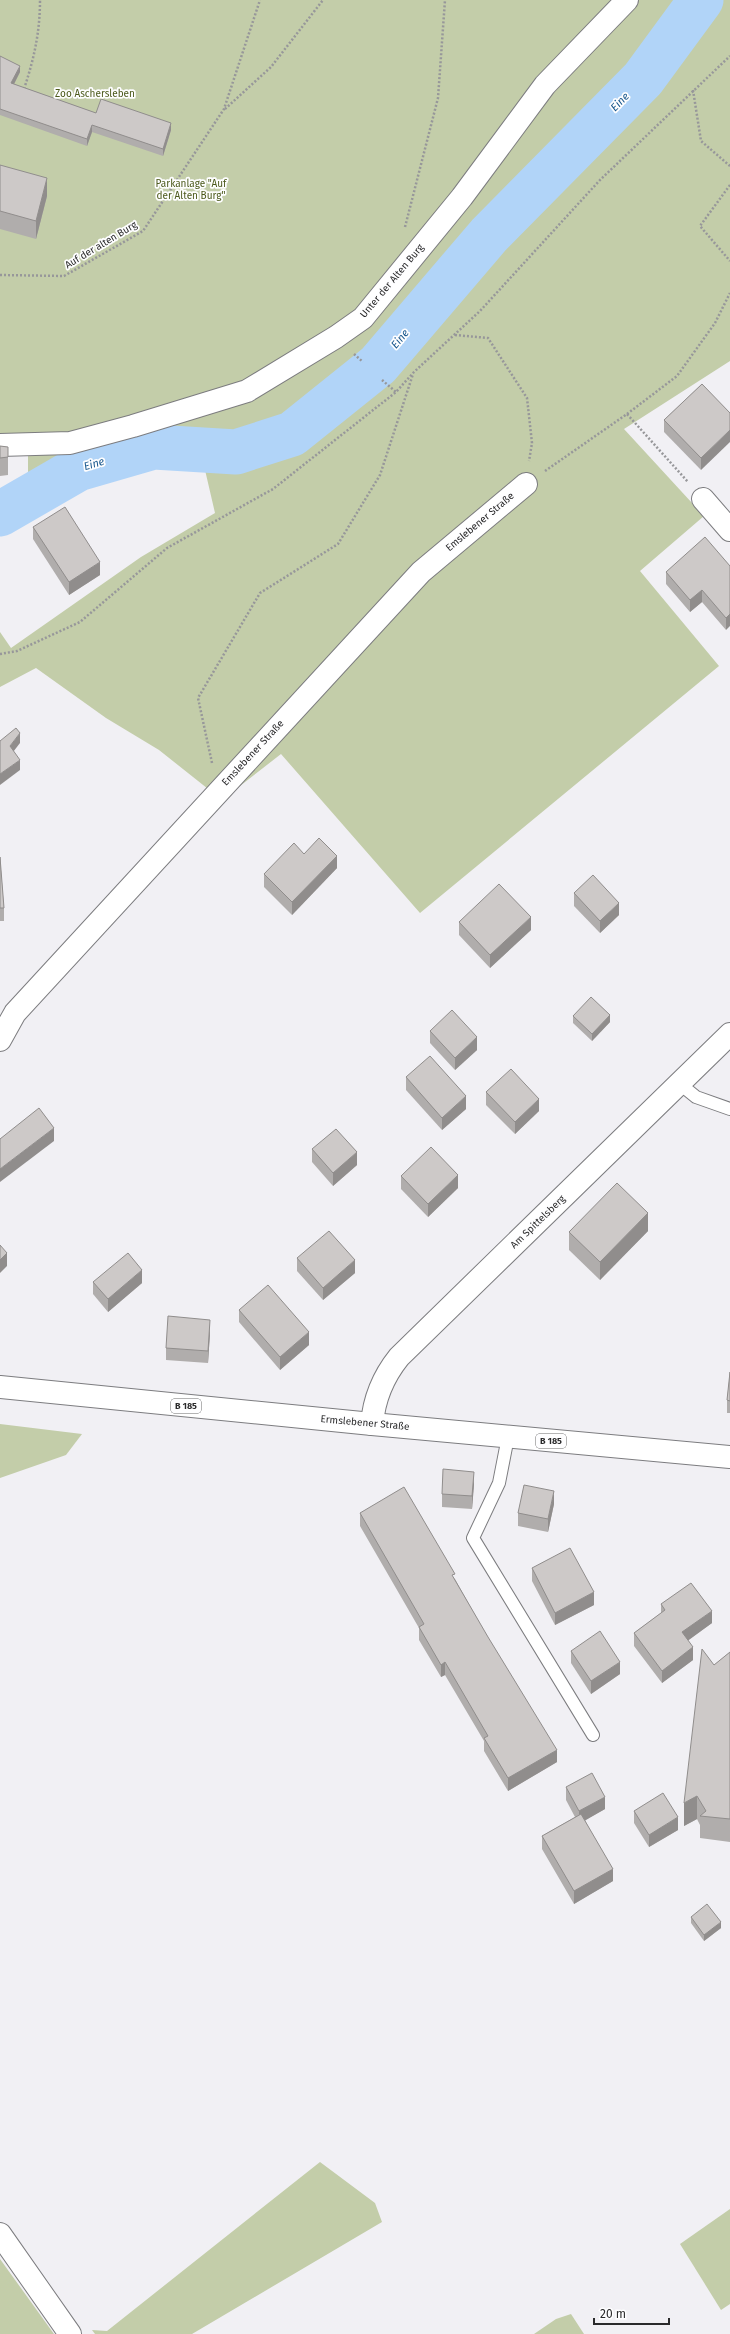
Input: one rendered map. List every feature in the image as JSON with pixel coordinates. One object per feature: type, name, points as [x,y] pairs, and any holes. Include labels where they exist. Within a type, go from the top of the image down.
[{"type":"street","name":"Unter der Alten Burg","points":[[0,445],[70,443],[133,426],[247,391],[336,337],[362,318],[462,197],[545,84],[627,0]]},
{"type":"street","name":"Emslebener Straße","points":[[0,1040],[15,1013],[421,572],[526,484]]},
{"type":"street","points":[[703,499],[730,530]]},
{"type":"street","name":"Am Spittelsberg","points":[[372,1424],[373,1409],[378,1393],[388,1371],[399,1357],[730,1034]]},
{"type":"street","name":"Ermslebener Straße","points":[[0,1387],[372,1424],[730,1457]]},
{"type":"street","points":[[0,2234],[70,2334]]},
{"type":"lane","points":[[680,1084],[696,1097],[730,1109]]},
{"type":"lane","points":[[508,1437],[498,1483],[473,1538],[593,1735]]},
{"type":"path","points":[[22,95],[34,58],[40,28],[40,0]]},
{"type":"path","name":"Auf der alten Burg","points":[[0,275],[64,276],[143,231],[224,109],[260,0]]},
{"type":"path","points":[[224,109],[271,67],[323,0]]},
{"type":"path","points":[[403,232],[438,98],[445,0]]},
{"type":"path","points":[[0,654],[17,651],[80,622],[167,548],[273,489],[396,392],[414,372],[480,311],[600,180],[693,89],[730,56]]},
{"type":"path","points":[[693,89],[701,141],[730,166]]},
{"type":"path","points":[[730,185],[700,226],[730,261]]},
{"type":"path","points":[[526,484],[627,414],[677,376],[715,323],[730,293]]},
{"type":"path","points":[[454,335],[488,338],[527,398],[532,443],[526,484]]},
{"type":"path","points":[[218,791],[198,698],[260,593],[338,544],[380,475],[414,372]]},
{"type":"path","points":[[382,380],[396,392]]},
{"type":"path","points":[[627,414],[703,499]]},
{"type":"green space","points":[[0,0],[730,0],[730,361],[624,429],[704,516],[640,571],[719,666],[420,913],[281,754],[222,800],[159,750],[106,718],[36,668],[0,687],[0,632],[11,648],[141,557],[215,513],[202,457],[61,488],[0,535],[0,497],[28,473],[28,449],[0,451]]},
{"type":"green space","points":[[0,1424],[82,1434],[66,1455],[0,1478]]},
{"type":"green space","points":[[320,2162],[375,2203],[382,2222],[192,2334],[95,2334],[92,2330],[107,2331]]},
{"type":"green space","points":[[730,2209],[730,2304],[721,2310],[680,2244]]},
{"type":"green space","points":[[0,2259],[54,2334],[0,2334]]},
{"type":"green space","points":[[571,2314],[584,2334],[534,2334],[556,2319]]},
{"type":"building","points":[[0,56],[20,66],[11,83],[96,113],[101,99],[171,123],[163,149],[92,125],[87,139],[0,109]]},
{"type":"building","points":[[0,165],[47,178],[36,221],[0,211]]},
{"type":"building","points":[[702,384],[730,413],[730,430],[701,458],[664,420]]},
{"type":"building","points":[[0,446],[8,447],[8,457],[0,458]]},
{"type":"building","points":[[65,507],[100,562],[69,582],[33,527]]},
{"type":"building","points":[[705,537],[730,566],[730,614],[726,618],[702,590],[690,600],[666,572]]},
{"type":"building","points":[[16,728],[20,733],[10,746],[20,760],[0,774],[0,741]]},
{"type":"building","points":[[319,838],[337,856],[292,902],[264,874],[294,843],[304,854]]},
{"type":"building","points":[[0,857],[4,908],[0,908]]},
{"type":"building","points":[[593,875],[619,903],[600,921],[574,893]]},
{"type":"building","points":[[499,884],[531,917],[490,955],[459,922]]},
{"type":"building","points":[[591,997],[610,1015],[592,1034],[573,1016]]},
{"type":"building","points":[[452,1010],[477,1037],[455,1058],[430,1031]]},
{"type":"building","points":[[430,1056],[466,1096],[442,1118],[406,1077]]},
{"type":"building","points":[[511,1069],[539,1099],[515,1122],[486,1092]]},
{"type":"building","points":[[39,1108],[54,1128],[0,1169],[0,1139]]},
{"type":"building","points":[[336,1129],[357,1152],[333,1173],[312,1149]]},
{"type":"building","points":[[431,1147],[458,1175],[428,1204],[401,1176]]},
{"type":"building","points":[[617,1183],[648,1213],[600,1262],[569,1232]]},
{"type":"building","points":[[329,1231],[355,1260],[323,1288],[297,1258]]},
{"type":"building","points":[[0,1245],[7,1253],[0,1260]]},
{"type":"building","points":[[128,1253],[142,1270],[108,1299],[93,1282]]},
{"type":"building","points":[[268,1285],[309,1332],[280,1357],[239,1310]]},
{"type":"building","points":[[168,1316],[210,1320],[208,1351],[166,1348]]},
{"type":"building","points":[[730,1372],[730,1401],[727,1400]]},
{"type":"building","points":[[443,1469],[474,1472],[472,1496],[442,1494]]},
{"type":"building","points":[[524,1485],[554,1491],[548,1519],[518,1513]]},
{"type":"building","points":[[404,1487],[455,1574],[452,1575],[488,1637],[557,1750],[508,1778],[484,1738],[488,1736],[445,1662],[441,1665],[419,1627],[424,1624],[360,1513]]},
{"type":"building","points":[[570,1548],[594,1592],[555,1613],[532,1568]]},
{"type":"building","points":[[691,1583],[712,1611],[682,1632],[693,1647],[662,1671],[634,1633],[665,1610],[661,1604]]},
{"type":"building","points":[[600,1631],[620,1662],[591,1681],[571,1651]]},
{"type":"building","points":[[702,1649],[714,1665],[730,1652],[730,1819],[700,1816],[706,1811],[697,1796],[684,1803]]},
{"type":"building","points":[[592,1773],[605,1797],[579,1811],[566,1787]]},
{"type":"building","points":[[663,1793],[678,1817],[649,1835],[634,1811]]},
{"type":"building","points":[[581,1814],[613,1869],[574,1891],[542,1836]]},
{"type":"building","points":[[707,1904],[721,1922],[704,1935],[691,1917]]},
{"type":"waterway","name":"Eine","points":[[0,514],[78,469],[154,447],[236,452],[292,434],[378,365],[489,235],[643,79],[701,0]]},
{"type":"park label","name":"Zoo Aschersleben","points":[[95,94]]},
{"type":"park label","name":"Parkanlage \"Auf der Alten Burg\"","points":[[191,190]]}]
